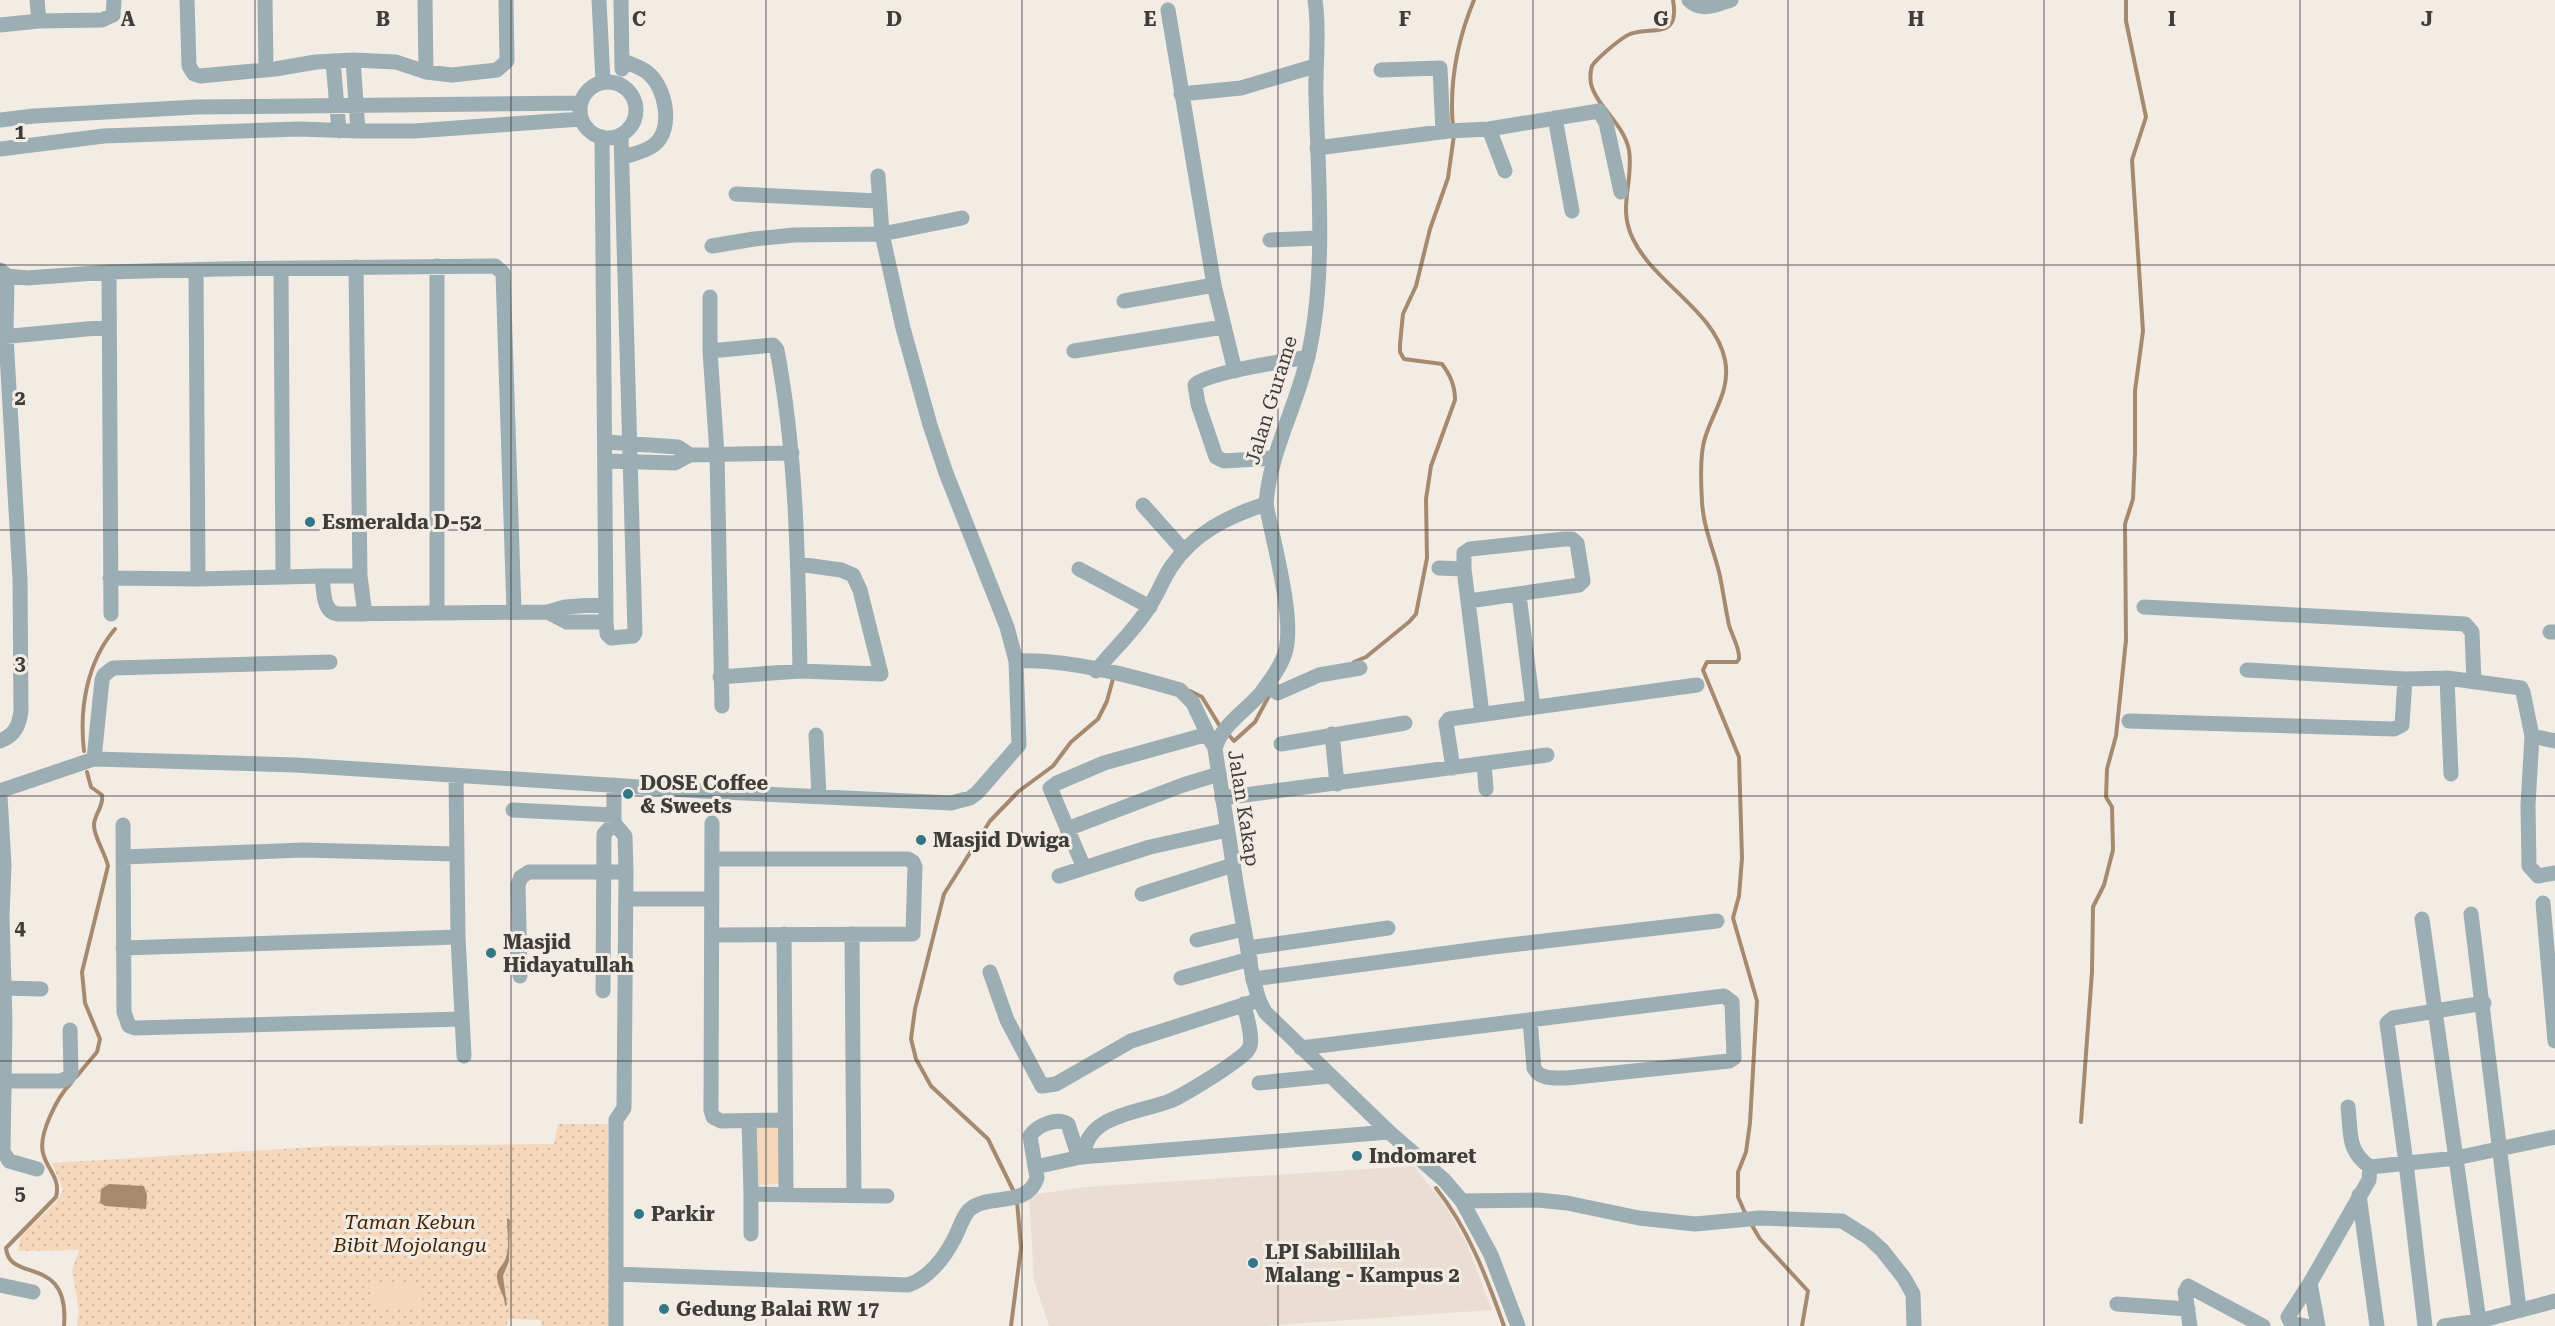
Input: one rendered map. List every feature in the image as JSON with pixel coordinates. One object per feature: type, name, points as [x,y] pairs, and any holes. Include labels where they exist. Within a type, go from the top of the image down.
[{"type":"street","points":[[37,0],[39,21]]},
{"type":"street","points":[[0,25],[39,21],[102,20],[113,15],[114,0]]},
{"type":"street","points":[[187,0],[188,59],[194,74],[200,75],[353,60],[396,62],[426,72],[452,75],[497,70],[502,68],[507,61],[506,0]]},
{"type":"street","points":[[266,0],[266,70]]},
{"type":"street","points":[[425,0],[426,72]]},
{"type":"street","points":[[599,0],[603,82]]},
{"type":"street","points":[[621,0],[622,85]]},
{"type":"street","name":"Jalan Gurame","points":[[1215,748],[1220,730],[1271,689],[1286,652],[1288,639],[1280,576],[1266,504],[1274,458],[1304,378],[1315,315],[1318,237],[1315,0]]},
{"type":"street","points":[[1689,0],[1695,6],[1702,7],[1731,0]]},
{"type":"street","points":[[1168,10],[1214,285],[1235,371]]},
{"type":"street","points":[[353,60],[358,131]]},
{"type":"street","points":[[333,61],[339,131]]},
{"type":"street","points":[[623,61],[646,71],[656,82],[666,120],[661,138],[656,144],[648,150],[623,157]]},
{"type":"street","points":[[1181,94],[1241,88],[1315,66]]},
{"type":"street","points":[[1381,70],[1440,68],[1450,131]]},
{"type":"street","points":[[603,82],[622,85],[633,97],[636,108],[633,124],[621,135],[612,138],[602,137],[589,130],[581,119],[581,103],[589,89],[603,82]]},
{"type":"street","points":[[0,120],[196,107],[581,103]]},
{"type":"street","points":[[1317,148],[1450,131],[1489,129],[1594,111],[1601,112],[1606,123],[1621,192]]},
{"type":"street","points":[[1555,118],[1572,211]]},
{"type":"street","points":[[0,149],[104,136],[299,129],[415,131],[581,119]]},
{"type":"street","points":[[1489,129],[1505,171]]},
{"type":"street","points":[[602,137],[606,622],[610,638],[635,634],[632,442],[621,135]]},
{"type":"street","points":[[0,791],[94,759],[296,765],[614,785],[951,802],[970,798],[996,774],[1019,745],[1016,661],[993,589],[934,439],[903,328],[882,234],[878,176]]},
{"type":"street","points":[[736,194],[879,201]]},
{"type":"street","points":[[712,246],[794,235],[882,234],[962,218]]},
{"type":"street","points":[[1270,240],[1318,237]]},
{"type":"street","points":[[437,266],[437,613]]},
{"type":"street","points":[[0,741],[10,736],[16,729],[21,711],[20,579],[3,337],[4,273],[27,278],[109,272],[495,266],[503,273],[514,611]]},
{"type":"street","points":[[356,267],[360,576],[365,614]]},
{"type":"street","points":[[281,270],[282,576]]},
{"type":"street","points":[[196,271],[198,579]]},
{"type":"street","points":[[109,272],[111,614]]},
{"type":"street","points":[[1124,301],[1214,285]]},
{"type":"street","points":[[710,297],[710,351],[717,454],[722,706]]},
{"type":"street","points":[[3,337],[108,327]]},
{"type":"street","points":[[1074,351],[1223,327]]},
{"type":"street","points":[[710,351],[774,346],[790,424],[798,564],[800,671]]},
{"type":"street","points":[[1274,458],[1224,461],[1215,455],[1195,388],[1200,381],[1235,371],[1308,357]]},
{"type":"street","points":[[606,442],[632,442],[678,447],[690,455]]},
{"type":"street","points":[[606,461],[675,463],[690,455],[792,453]]},
{"type":"street","points":[[1109,673],[1150,607],[1164,578],[1184,551],[1208,529],[1266,504]]},
{"type":"street","points":[[1143,505],[1184,551]]},
{"type":"street","points":[[1469,601],[1519,595],[1582,583],[1579,549],[1575,541],[1565,539],[1470,549],[1463,554],[1482,714]]},
{"type":"street","points":[[720,677],[800,671],[875,675],[882,672],[854,575],[841,570],[798,564]]},
{"type":"street","points":[[1079,568],[1150,607]]},
{"type":"street","points":[[1439,568],[1464,569]]},
{"type":"street","points":[[322,576],[325,601],[332,614],[548,612],[565,607],[606,604]]},
{"type":"street","points":[[110,578],[360,576]]},
{"type":"street","points":[[1519,595],[1533,707]]},
{"type":"street","points":[[2144,607],[2465,624],[2472,632],[2474,682]]},
{"type":"street","points":[[548,612],[567,621],[606,622]]},
{"type":"street","name":"Jalan Kakap","points":[[1016,661],[1051,661],[1180,690],[1220,730]]},
{"type":"street","points":[[94,759],[102,680],[104,675],[113,668],[330,662]]},
{"type":"street","points":[[1271,689],[1320,675],[1360,668]]},
{"type":"street","points":[[2247,670],[2405,679],[2447,678],[2521,688],[2532,736],[2528,805],[2529,866],[2538,876],[2555,873]]},
{"type":"street","points":[[2447,678],[2451,774]]},
{"type":"street","points":[[2129,722],[2394,729],[2402,725],[2405,679]]},
{"type":"street","points":[[1453,768],[1446,722],[1449,718],[1697,685]]},
{"type":"street","points":[[1281,744],[1405,723]]},
{"type":"street","points":[[1084,868],[1050,788],[1104,763],[1220,730]]},
{"type":"street","points":[[1332,734],[1337,784]]},
{"type":"street","points":[[816,735],[819,796]]},
{"type":"street","points":[[2532,736],[2555,741]]},
{"type":"street","name":"Jalan Kakap","points":[[1083,1157],[1088,1137],[1099,1126],[1116,1118],[1173,1100],[1229,1066],[1247,1050],[1250,1040],[1253,980],[1215,748]]},
{"type":"street","points":[[1222,798],[1547,755]]},
{"type":"street","points":[[1484,764],[1486,789]]},
{"type":"street","points":[[1067,829],[1183,785],[1219,774]]},
{"type":"street","points":[[456,776],[458,937],[464,1056]]},
{"type":"street","points":[[603,991],[604,834],[614,819],[614,785]]},
{"type":"street","points":[[0,796],[4,865],[2,917],[3,1151],[5,1157],[14,1164],[37,1170]]},
{"type":"street","points":[[513,810],[614,819],[625,836],[624,1108],[616,1120],[616,1326]]},
{"type":"street","points":[[712,823],[711,1110],[716,1120],[785,1120]]},
{"type":"street","points":[[123,825],[124,1012],[129,1026],[135,1028],[461,1019]]},
{"type":"street","points":[[1059,876],[1150,847],[1227,830]]},
{"type":"street","points":[[123,857],[303,850],[456,854]]},
{"type":"street","points":[[712,859],[899,859],[913,862],[915,932],[908,934],[713,935]]},
{"type":"street","points":[[1142,894],[1233,865]]},
{"type":"street","points":[[520,976],[518,885],[521,877],[530,872],[626,872]]},
{"type":"street","points":[[626,899],[712,899]]},
{"type":"street","points":[[2543,903],[2550,930],[2555,1041]]},
{"type":"street","points":[[2471,914],[2484,1003],[2519,1309]]},
{"type":"street","points":[[2422,918],[2479,1321]]},
{"type":"street","points":[[1253,980],[1505,945],[1717,921]]},
{"type":"street","points":[[1181,978],[1249,954],[1388,928]]},
{"type":"street","points":[[1197,940],[1244,929]]},
{"type":"street","points":[[852,933],[854,1195]]},
{"type":"street","points":[[784,934],[786,1194]]},
{"type":"street","points":[[123,948],[458,937]]},
{"type":"street","points":[[990,972],[1007,1020],[1042,1086],[1056,1084],[1131,1041],[1251,1002],[1265,1012],[1329,1076],[1444,1180],[1462,1201],[1491,1255],[1518,1326]]},
{"type":"street","points":[[4,988],[41,989]]},
{"type":"street","points":[[1300,1048],[1724,996],[1732,1002],[1734,1058],[1729,1061],[1567,1078],[1547,1077],[1536,1073],[1534,1068],[1530,1020]]},
{"type":"street","points":[[2425,1326],[2387,1023],[2393,1017],[2484,1003]]},
{"type":"street","points":[[3,1075],[61,1081],[69,1077],[71,1073],[70,1030]]},
{"type":"street","points":[[1259,1083],[1329,1076]]},
{"type":"street","points":[[2348,1107],[2353,1150],[2358,1159],[2370,1167],[2456,1158],[2555,1137]]},
{"type":"street","points":[[616,1274],[908,1285],[915,1283],[932,1270],[953,1242],[970,1210],[981,1204],[1017,1197],[1035,1185],[1037,1178],[1030,1135],[1034,1130],[1061,1120],[1068,1124],[1077,1152],[1083,1157]]},
{"type":"street","points":[[749,1121],[751,1234]]},
{"type":"street","points":[[1035,1167],[1083,1157],[1389,1132]]},
{"type":"street","points":[[2281,1323],[2310,1283],[2370,1178],[2370,1167]]},
{"type":"street","points":[[751,1194],[887,1196]]},
{"type":"street","points":[[2359,1195],[2377,1326]]},
{"type":"street","points":[[1462,1201],[1538,1200],[1567,1203],[1639,1218],[1695,1224],[1760,1218],[1842,1221],[1858,1230],[1882,1250],[1904,1278],[1912,1294],[1914,1326]]},
{"type":"street","points":[[2310,1283],[2318,1326]]},
{"type":"street","points":[[0,1285],[33,1292]]},
{"type":"street","points":[[2190,1326],[2185,1309],[2185,1292],[2188,1286],[2263,1326]]},
{"type":"street","points":[[2444,1326],[2479,1321],[2555,1301]]},
{"type":"street","points":[[2117,1304],[2185,1309]]},
{"type":"street","points":[[2281,1323],[2306,1326]]},
{"type":"shaded area","name":"LPI Sabillilah Malang - Kampus 2","points":[[1414,1166],[1445,1205],[1467,1244],[1492,1310],[1262,1326],[1049,1326],[1034,1281],[1029,1195],[1086,1187]]},
{"type":"shaded area","points":[[109,1184],[144,1186],[147,1195],[146,1209],[105,1206],[100,1203],[101,1189]]},
{"type":"shaded area","points":[[507,1218],[510,1220],[509,1261],[503,1276],[507,1305],[505,1306],[497,1275],[507,1253]]},
{"type":"green space","name":"Taman Kebun Bibit Mojolangu","points":[[558,1124],[607,1124],[608,1127],[611,1326],[542,1326],[541,1320],[508,1319],[507,1326],[77,1326],[79,1311],[72,1270],[79,1250],[18,1251],[21,1236],[58,1200],[63,1190],[52,1163],[331,1146],[554,1144]]},
{"type":"green space","points":[[779,1125],[780,1184],[757,1185],[755,1126]]},
{"type":"green space","points":[[418,1283],[419,1307],[372,1309],[371,1285]]},
{"type":"waterway","points":[[1453,128],[1453,79],[1463,31],[1474,0]]},
{"type":"waterway","points":[[1673,0],[1674,13],[1669,26],[1630,34],[1621,39],[1594,63],[1590,79],[1594,92],[1622,132],[1629,150],[1626,216],[1633,239],[1655,270],[1709,327],[1719,343],[1725,360],[1726,381],[1703,444],[1702,494],[1706,528],[1719,572],[1729,625],[1739,659],[1737,662],[1707,662],[1703,670],[1739,757],[1742,858],[1739,896],[1733,918],[1757,1001],[1750,1123],[1746,1152],[1738,1172],[1738,1197],[1746,1215]]},
{"type":"waterway","points":[[2081,1122],[2092,972],[2093,907],[2104,885],[2113,850],[2112,807],[2106,797],[2107,769],[2116,736],[2126,640],[2125,524],[2133,499],[2135,391],[2143,331],[2132,160],[2146,117],[2126,21],[2126,0]]},
{"type":"waterway","points":[[1354,662],[1366,657],[1416,614],[1427,558],[1426,499],[1431,466],[1455,395],[1452,380],[1442,364],[1404,359],[1400,352],[1400,344],[1403,314],[1416,286],[1430,229],[1448,178],[1454,135]]},
{"type":"waterway","points":[[84,751],[83,718],[87,686],[98,656],[115,629]]},
{"type":"waterway","points":[[1015,1194],[988,1139],[931,1086],[916,1059],[911,1039],[915,1009],[944,894],[990,821],[1019,791],[1053,766],[1071,742],[1098,719],[1107,701],[1114,675]]},
{"type":"waterway","points":[[1190,691],[1202,697],[1221,728]]},
{"type":"waterway","points":[[1227,733],[1234,741],[1255,722],[1270,694]]},
{"type":"waterway","points":[[76,1077],[97,1052],[100,1039],[85,1003],[82,972],[108,866],[94,829],[102,803],[102,795],[91,787],[87,772]]},
{"type":"waterway","points":[[64,1326],[63,1303],[58,1288],[49,1279],[17,1265],[10,1259],[6,1248],[56,1197],[57,1184],[43,1153],[43,1136],[55,1106],[71,1083]]},
{"type":"waterway","points":[[1436,1188],[1467,1237],[1504,1326]]},
{"type":"waterway","points":[[1011,1326],[1021,1248],[1017,1201]]},
{"type":"waterway","points":[[1750,1222],[1760,1239],[1808,1291],[1802,1326]]},
{"type":"place","name":"Esmeralda D-52","points":[[310,522]]},
{"type":"place","name":"DOSE Coffee & Sweets","points":[[628,794]]},
{"type":"place","name":"Masjid Dwiga","points":[[921,840]]},
{"type":"place","name":"Masjid Hidayatullah","points":[[491,953]]},
{"type":"place","name":"Indomaret","points":[[1357,1156]]},
{"type":"place","name":"Parkir","points":[[639,1214]]},
{"type":"place","name":"LPI Sabillilah Malang - Kampus 2","points":[[1253,1263]]},
{"type":"place","name":"Gedung Balai RW 17","points":[[664,1309]]}]
